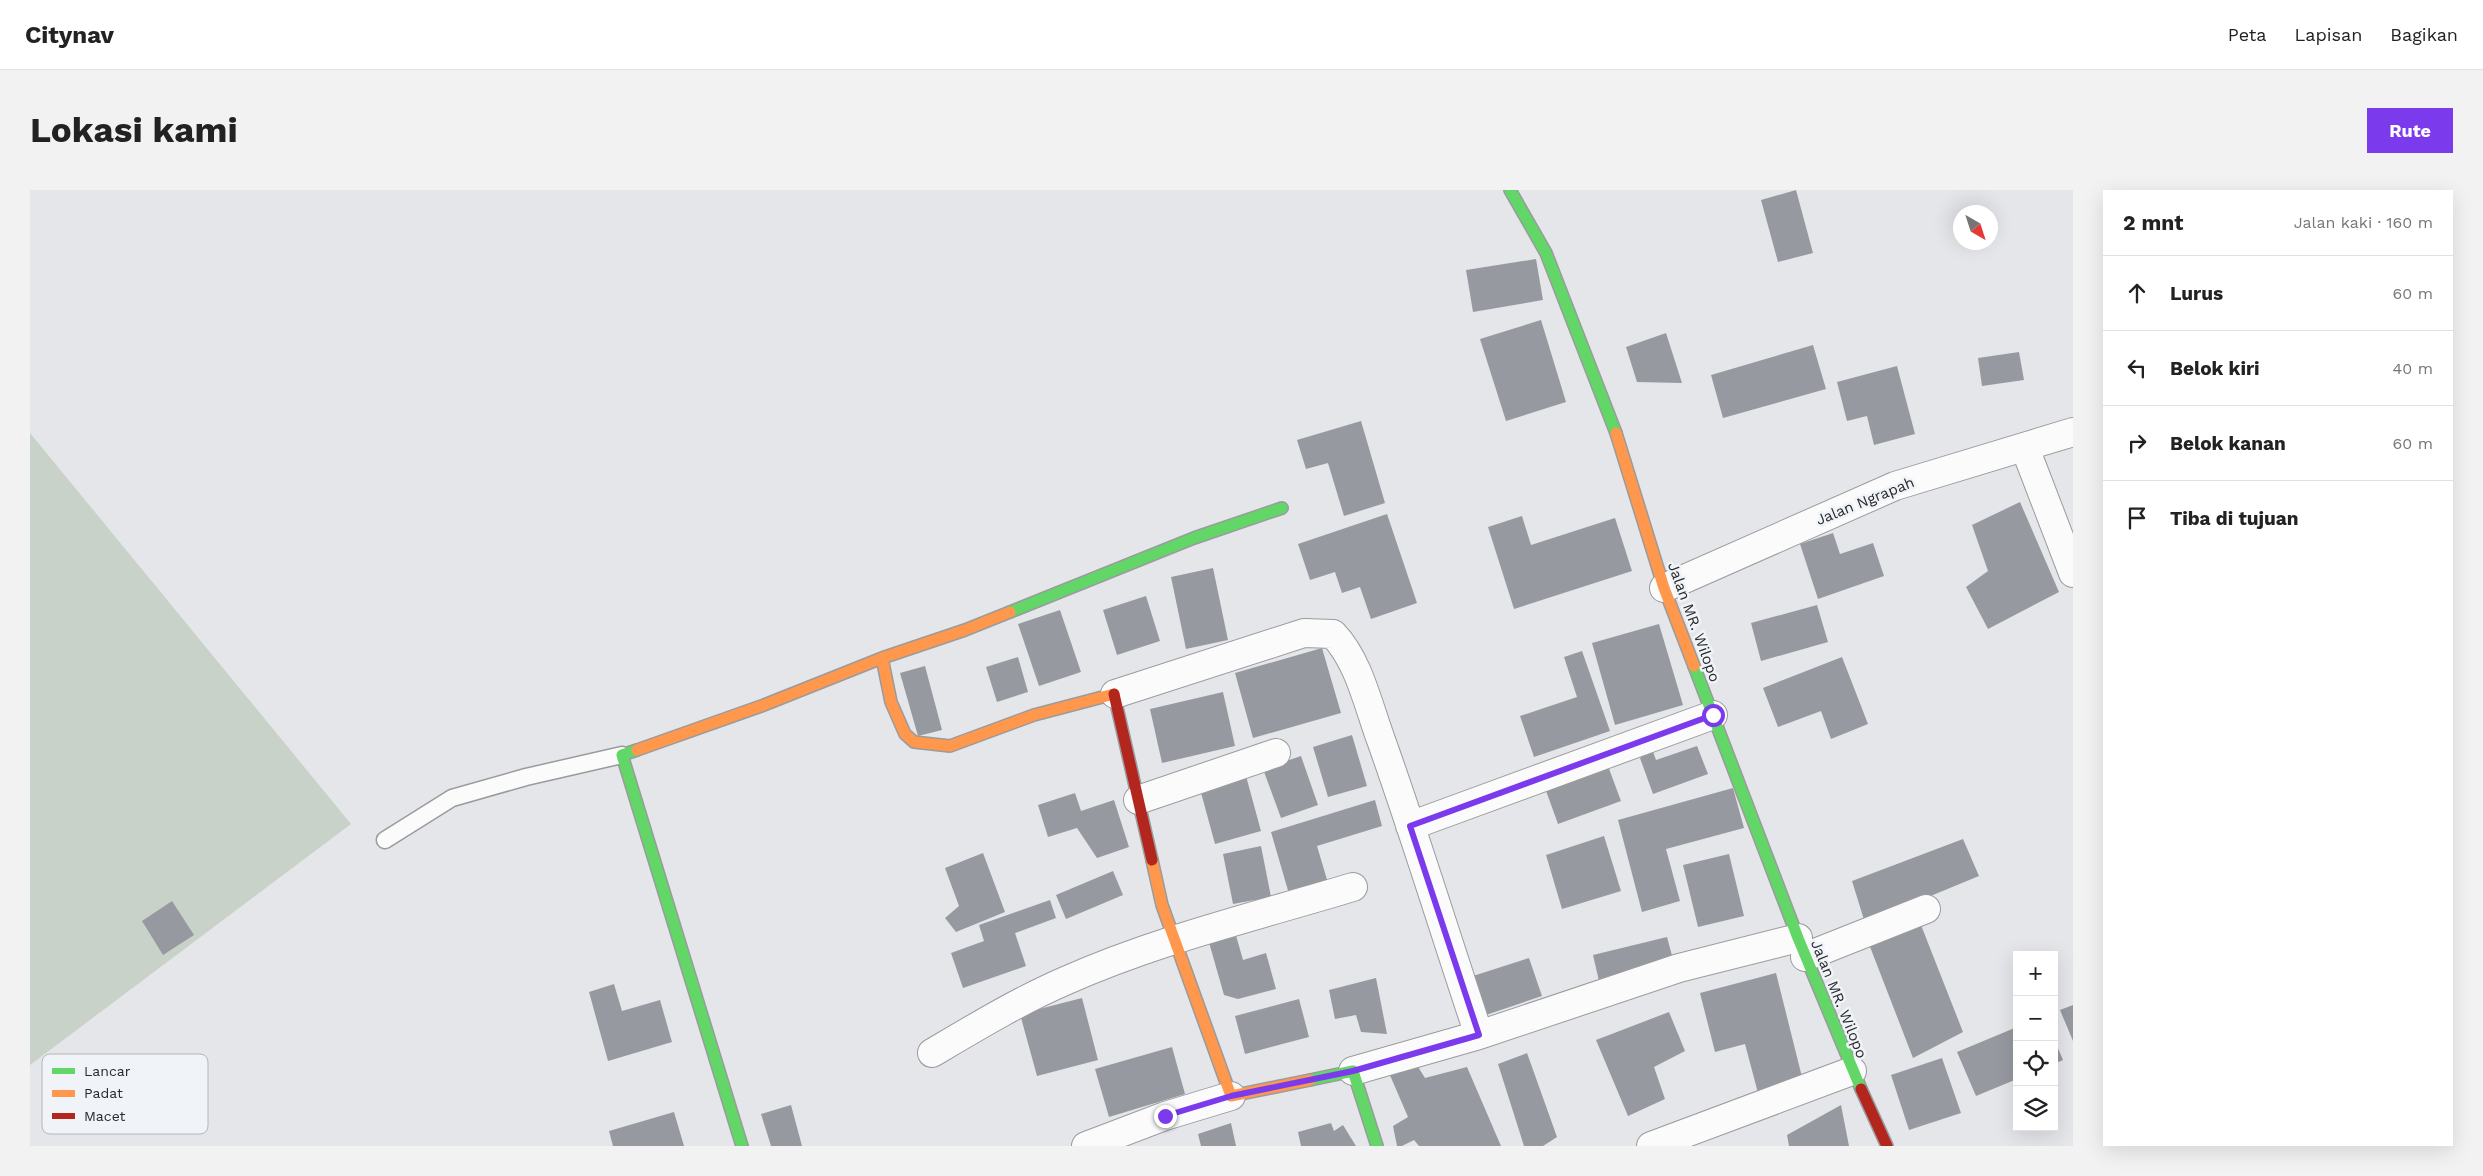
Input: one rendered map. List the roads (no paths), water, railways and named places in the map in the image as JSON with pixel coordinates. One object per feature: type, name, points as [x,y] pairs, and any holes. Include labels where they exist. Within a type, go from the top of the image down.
[{"type":"street","name":"Jalan MR. Wilopo","points":[[1510,190],[1546,253],[1618,439],[1664,588],[1802,948],[1852,1071],[1887,1146]]},
{"type":"street","name":"Jalan Ngrapah","points":[[1664,588],[1895,486],[2073,432]]},
{"type":"street","points":[[2025,448],[2073,573]]},
{"type":"street","points":[[742,1146],[718,1062],[622,755],[764,705],[882,658],[965,630],[1194,538],[1282,508]]},
{"type":"street","points":[[882,658],[891,702],[905,734],[914,742],[950,746],[1034,716],[1115,694],[1304,633],[1333,634],[1348,654],[1410,826],[1479,1035]]},
{"type":"street","points":[[1115,694],[1162,905],[1231,1096]]},
{"type":"street","points":[[1410,826],[1713,715]]},
{"type":"street","points":[[1138,800],[1276,753]]},
{"type":"street","points":[[932,1053],[986,1021],[1066,980],[1174,940],[1353,887]]},
{"type":"street","points":[[1086,1146],[1165,1116],[1231,1096],[1353,1071],[1479,1035],[1679,968],[1802,948],[1926,908]]},
{"type":"street","points":[[1353,1071],[1377,1146]]},
{"type":"street","points":[[1651,1146],[1852,1071]]},
{"type":"lane","points":[[386,840],[452,798],[526,777],[622,755]]}]
